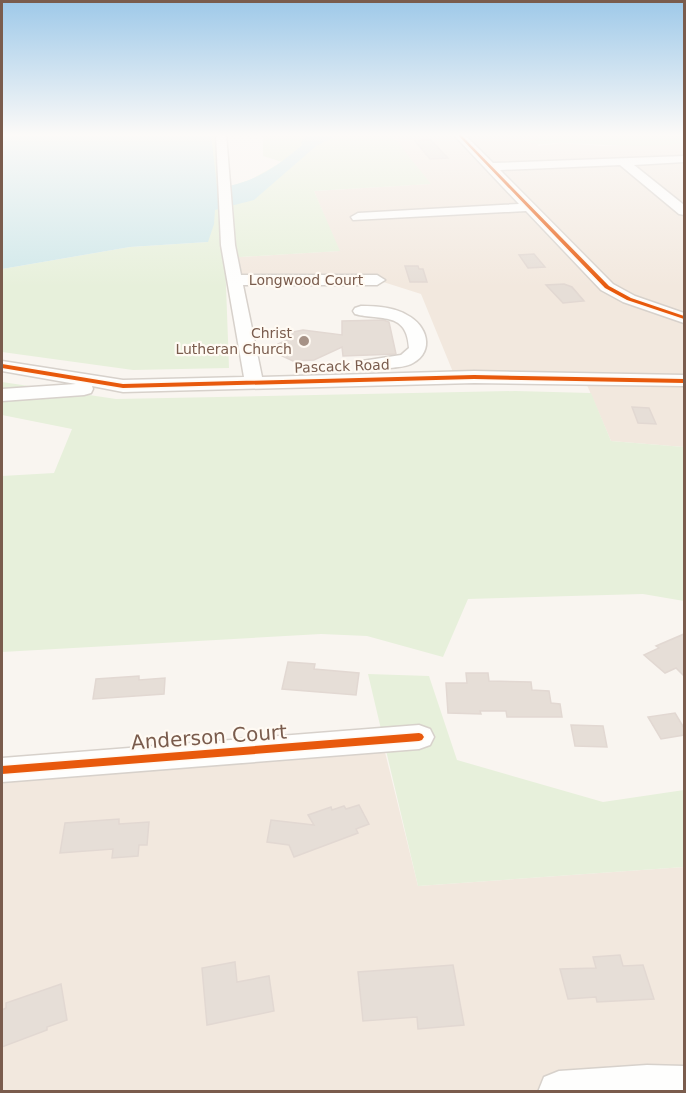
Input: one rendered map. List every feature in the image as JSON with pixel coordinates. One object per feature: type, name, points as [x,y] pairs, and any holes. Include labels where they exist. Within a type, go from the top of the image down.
[{"type":"street","points":[[225,185],[228,245],[253,374],[376,365],[406,360],[418,350],[418,342],[407,321],[396,314],[361,311]]},
{"type":"street","points":[[507,185],[610,290],[628,299],[684,318]]},
{"type":"street","points":[[652,185],[684,211]]},
{"type":"street","points":[[358,218],[528,207]]},
{"type":"street","name":"Longwood Court","points":[[235,280],[376,280]]},
{"type":"street","name":"Pascack Road","points":[[2,366],[123,386],[253,374],[684,381]]},
{"type":"street","points":[[2,395],[123,386]]},
{"type":"street","name":"Anderson Court","points":[[2,770],[419,737]]},
{"type":"street","points":[[559,1092],[647,1086],[684,1087]]},
{"type":"shaded area","points":[[413,185],[684,185],[684,447],[611,441],[584,378],[455,377],[421,294],[377,280],[225,279],[224,258],[339,251],[314,191]]},
{"type":"shaded area","points":[[382,740],[418,886],[684,867],[684,1091],[2,1092],[2,770]]},
{"type":"green space","points":[[210,185],[228,185],[228,187],[234,185],[414,185],[314,191],[340,251],[225,258],[229,368],[133,370],[2,352],[2,269],[130,247],[208,242]]},
{"type":"green space","points":[[2,382],[116,399],[515,391],[591,393],[611,441],[684,447],[684,601],[643,594],[468,599],[443,657],[367,636],[321,634],[2,652],[2,476],[54,473],[72,429],[2,415]]},
{"type":"green space","points":[[368,674],[429,676],[457,760],[603,802],[684,790],[684,867],[418,886]]},
{"type":"water","points":[[2,185],[217,185],[217,187],[271,185],[254,200],[215,210],[214,224],[208,242],[130,247],[2,269]]},
{"type":"building","points":[[534,254],[545,267],[528,268],[519,255]]},
{"type":"building","points":[[405,266],[418,266],[419,269],[423,269],[427,282],[410,282]]},
{"type":"building","points":[[564,284],[572,287],[584,301],[563,303],[546,285]]},
{"type":"building","name":"Christ Lutheran Church","points":[[383,320],[389,322],[396,354],[343,356],[342,347],[314,360],[293,361],[278,354],[278,344],[292,338],[288,333],[303,330],[342,335],[342,321]]},
{"type":"building","points":[[632,407],[649,408],[656,424],[638,423]]},
{"type":"building","points":[[684,634],[684,676],[676,668],[665,673],[644,655],[659,648],[656,646]]},
{"type":"building","points":[[288,662],[315,664],[314,669],[359,673],[356,695],[282,689]]},
{"type":"building","points":[[466,673],[488,673],[489,681],[531,682],[532,690],[549,691],[551,703],[560,704],[562,717],[507,717],[506,711],[480,711],[481,714],[448,713],[446,683],[467,683]]},
{"type":"building","points":[[139,676],[139,680],[165,678],[164,694],[93,699],[96,679]]},
{"type":"building","points":[[675,713],[684,728],[684,735],[661,739],[648,717]]},
{"type":"building","points":[[571,725],[603,726],[607,747],[575,746]]},
{"type":"building","points":[[359,805],[369,824],[356,829],[358,833],[294,857],[289,845],[267,842],[271,820],[314,825],[308,815],[331,807],[332,810],[344,806],[346,809]]},
{"type":"building","points":[[119,819],[119,824],[149,822],[147,845],[139,845],[138,856],[112,858],[113,849],[60,853],[65,823]]},
{"type":"building","points":[[620,955],[623,966],[643,965],[654,999],[597,1002],[596,997],[568,999],[560,969],[596,968],[593,957]]},
{"type":"building","points":[[235,962],[237,982],[269,976],[274,1011],[207,1025],[202,968]]},
{"type":"building","points":[[453,965],[464,1025],[418,1029],[417,1017],[363,1021],[358,972]]},
{"type":"building","points":[[61,984],[67,1020],[2,1047],[2,1010],[6,1008],[6,1003]]},
{"type":"cycle path","points":[[508,185],[607,287],[629,299],[684,318]]},
{"type":"cycle path","points":[[2,366],[123,386],[474,377],[684,381]]},
{"type":"cycle path","points":[[2,770],[419,737]]},
{"type":"place","name":"Christ Lutheran Church","points":[[304,341]]}]
